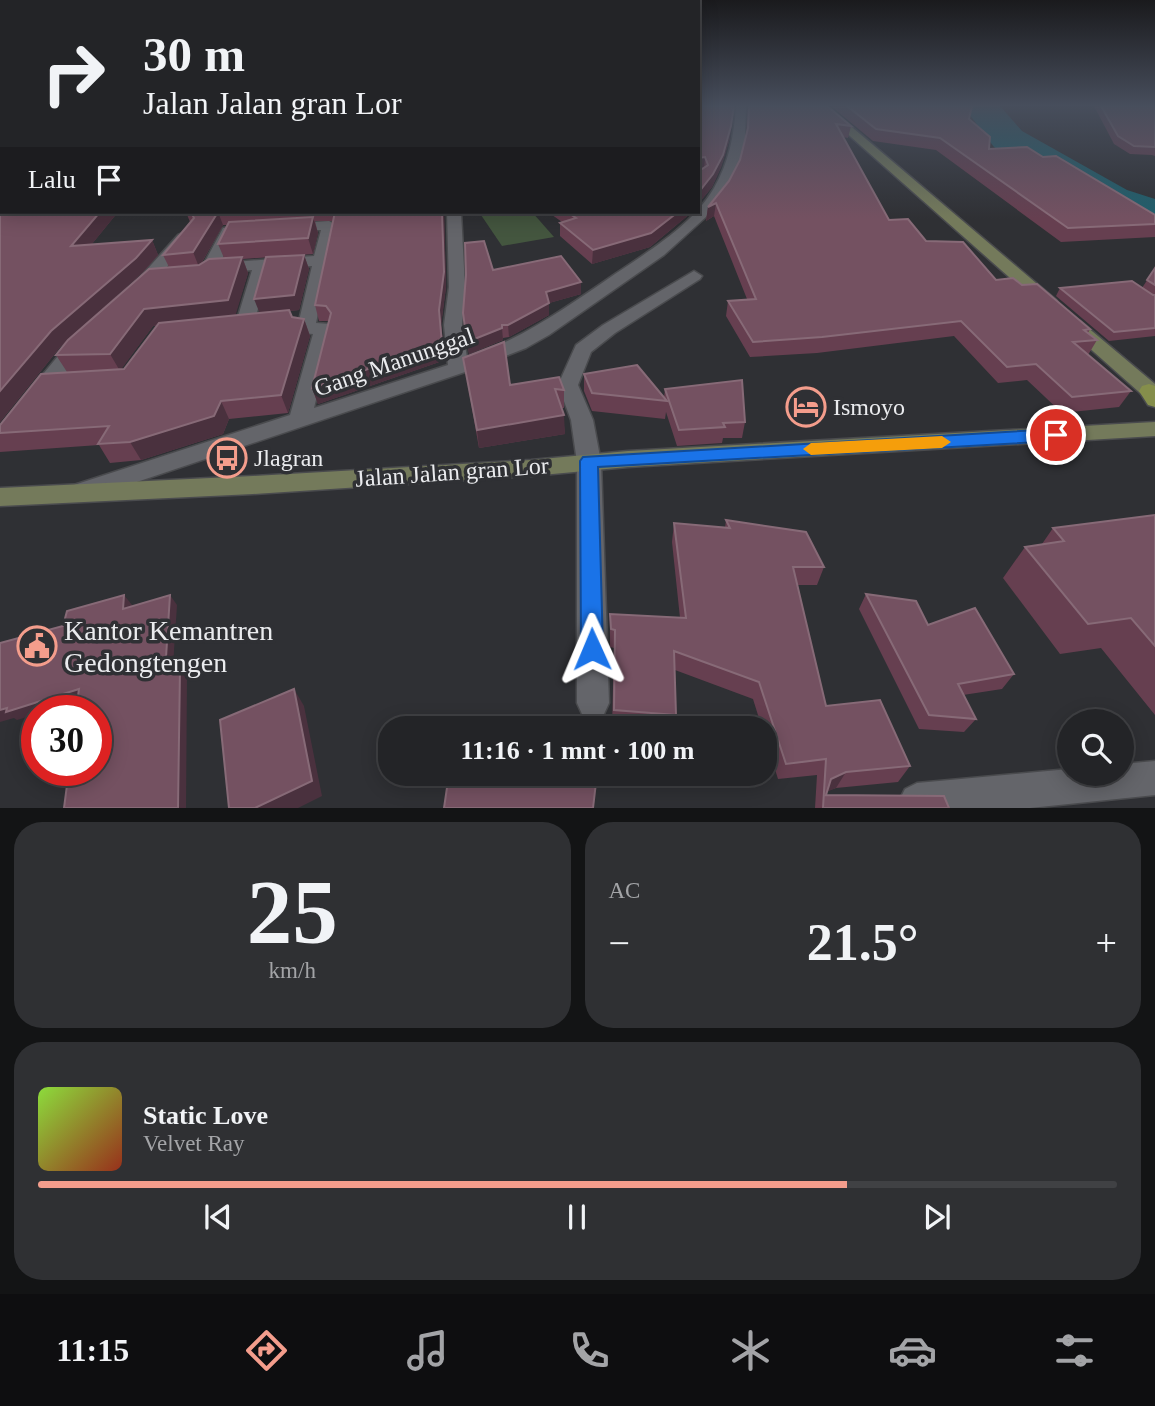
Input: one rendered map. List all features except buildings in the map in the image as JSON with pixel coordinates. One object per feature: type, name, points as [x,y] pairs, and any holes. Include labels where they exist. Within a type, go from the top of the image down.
[{"type":"main road","points":[[867,144],[1153,395]]},
{"type":"main road","name":"Jalan Jalan gran Lor","points":[[0,497],[475,472],[589,461],[1155,429]]},
{"type":"street","name":"Gang Manunggal","points":[[78,493],[458,368],[519,344],[556,324],[676,240],[708,208],[729,175],[739,144]]},
{"type":"street","points":[[700,190],[719,190]]},
{"type":"street","points":[[454,214],[457,287],[453,325],[458,368]]},
{"type":"street","points":[[279,228],[329,225],[306,329],[324,328],[300,420]]},
{"type":"street","points":[[151,278],[206,274],[228,231],[253,229]]},
{"type":"street","points":[[131,296],[151,278],[190,230]]},
{"type":"street","points":[[209,268],[322,260]]},
{"type":"street","points":[[262,265],[239,323],[309,317]]},
{"type":"street","points":[[593,703],[589,461],[582,420],[568,385],[583,349],[609,329],[694,276]]},
{"type":"street","points":[[0,441],[70,352],[90,333]]},
{"type":"street","points":[[45,383],[73,382]]},
{"type":"street","points":[[889,803],[1155,778]]},
{"type":"green space","points":[[480,214],[534,214],[554,237],[502,246]]},
{"type":"waterway","points":[[1016,144],[1110,200],[1155,214]]},
{"type":"slow traffic","points":[[811,449],[942,442]]},
{"type":"place","name":"Ismoyo","points":[[806,407]]},
{"type":"place","name":"Jlagran","points":[[227,458]]},
{"type":"place","name":"Kantor Kemantren Gedongtengen","points":[[37,646]]},
{"type":"route","points":[[592,649],[589,461],[1056,435]]}]
